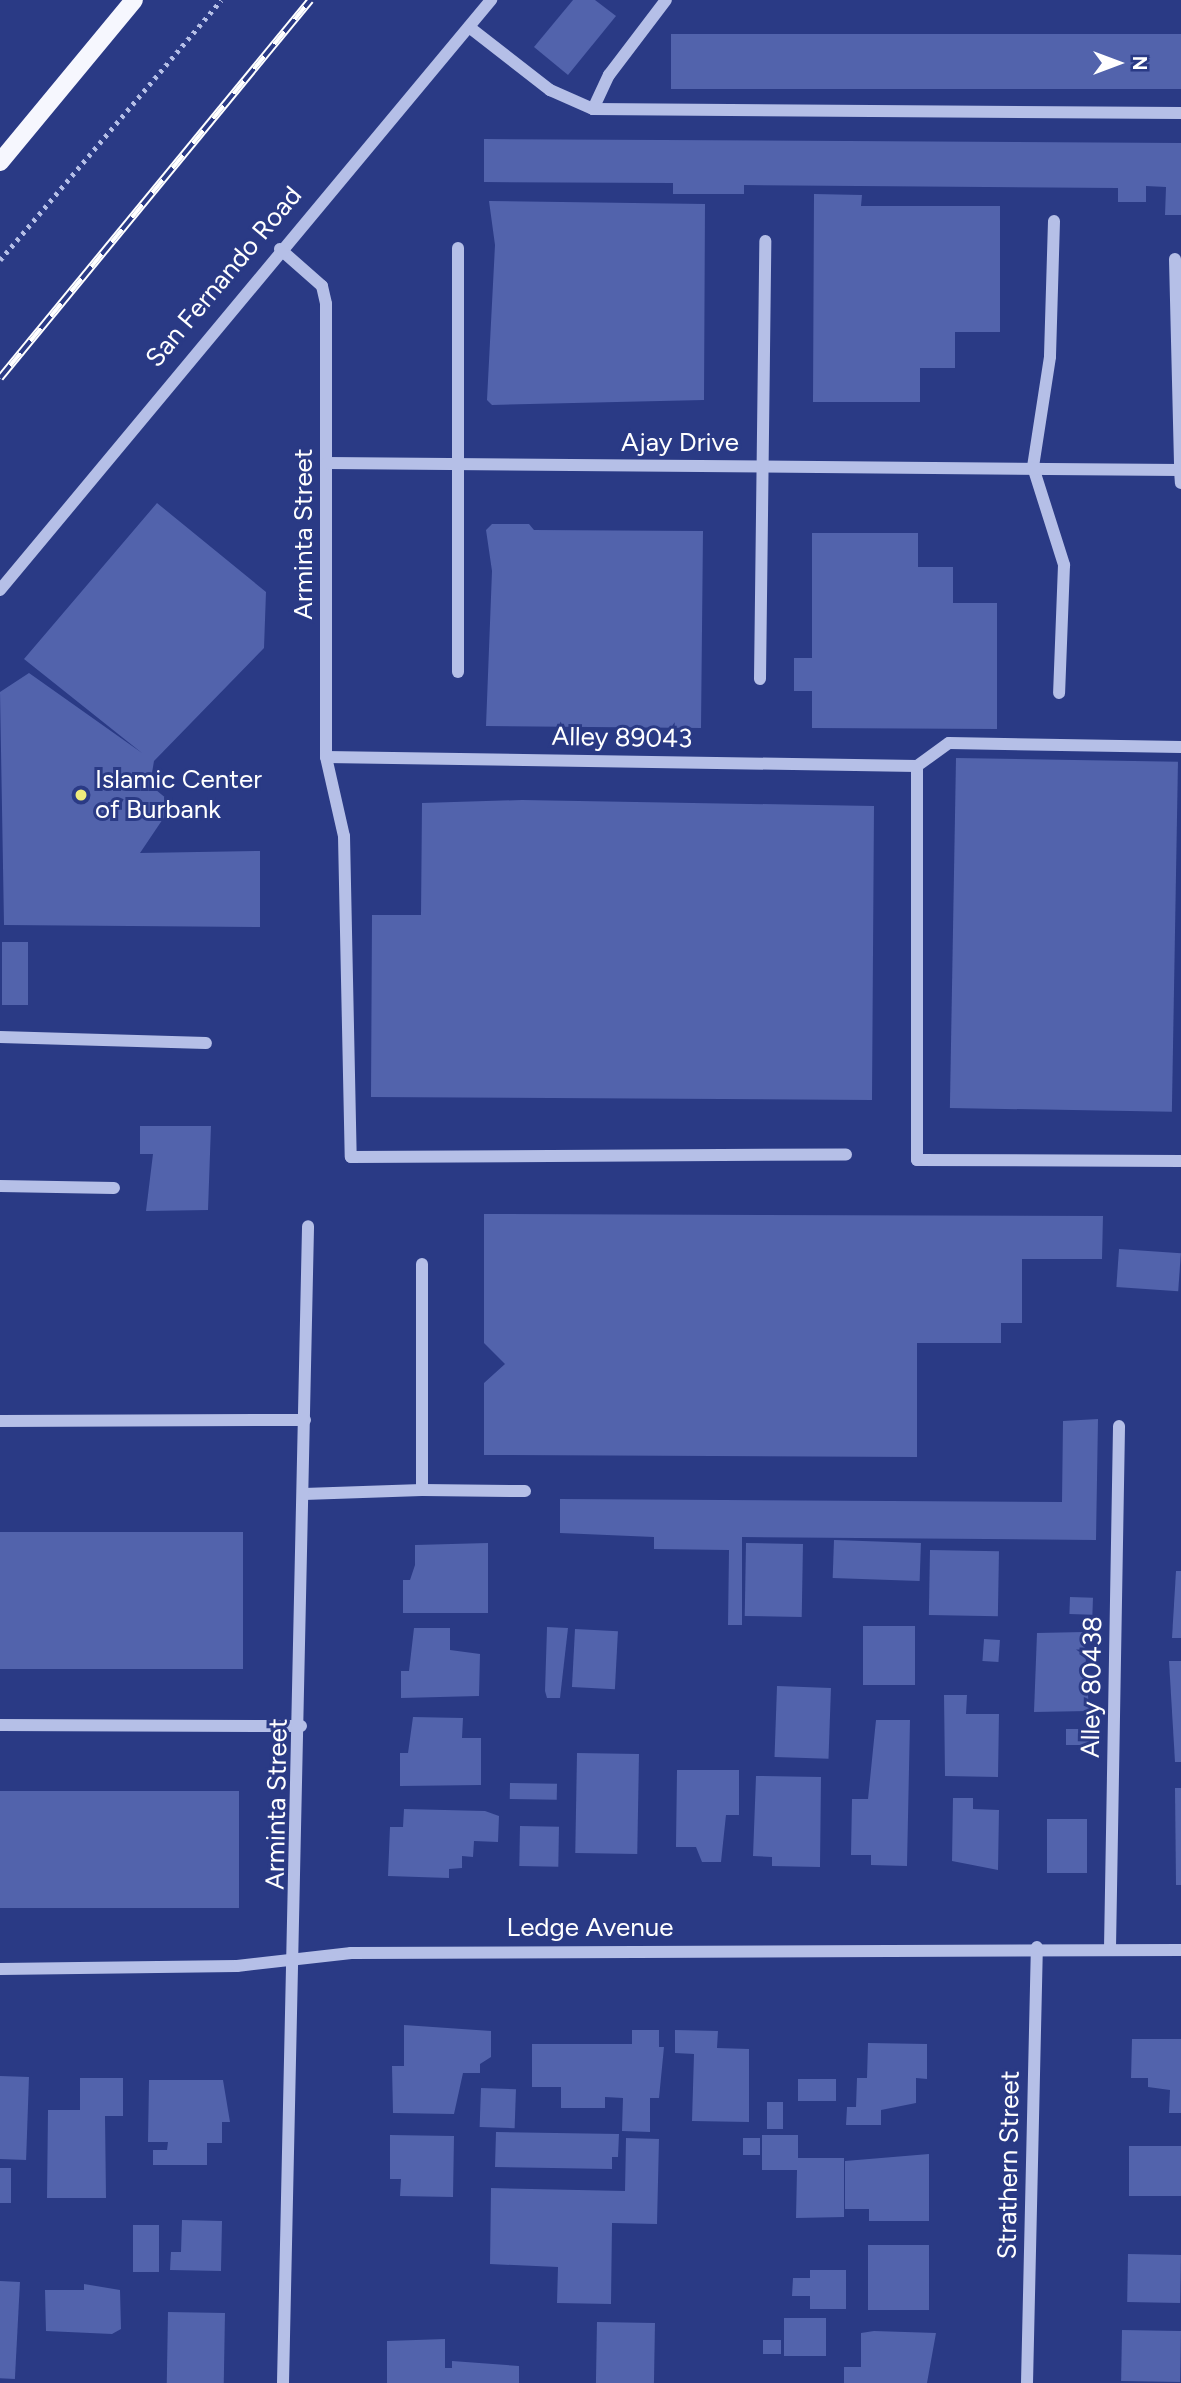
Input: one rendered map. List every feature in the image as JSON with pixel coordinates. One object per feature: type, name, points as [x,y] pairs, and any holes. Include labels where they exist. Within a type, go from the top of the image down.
[{"type":"main road","points":[[0,162],[134,0]]},
{"type":"street","name":"San Fernando Road","points":[[0,590],[280,249],[491,0]]},
{"type":"street","points":[[593,109],[609,75],[666,0]]},
{"type":"street","points":[[469,27],[550,90],[593,109],[1181,113]]},
{"type":"street","points":[[1054,221],[1050,357],[1033,467],[1064,565],[1059,693]]},
{"type":"street","points":[[760,680],[765,241]]},
{"type":"street","points":[[457,671],[458,248]]},
{"type":"street","name":"Arminta Street","points":[[280,249],[322,286],[327,463],[326,757],[344,836],[351,1157],[846,1154]]},
{"type":"street","points":[[1174,259],[1180,477]]},
{"type":"street","name":"Ajay Drive","points":[[327,463],[1033,467],[1180,477]]},
{"type":"street","points":[[1181,747],[949,743],[916,766],[917,1160],[1181,1161]]},
{"type":"street","name":"Alley 89043","points":[[326,757],[916,766]]},
{"type":"street","points":[[0,1037],[206,1043]]},
{"type":"street","points":[[0,1186],[114,1188]]},
{"type":"street","name":"Arminta Street","points":[[283,2383],[297,1959],[308,1226]]},
{"type":"street","points":[[422,1264],[422,1490]]},
{"type":"street","points":[[0,1421],[305,1420]]},
{"type":"street","name":"Alley 80438","points":[[1111,1948],[1119,1426]]},
{"type":"street","points":[[304,1494],[422,1490],[525,1491]]},
{"type":"street","points":[[0,1725],[301,1726]]},
{"type":"street","name":"Ledge Avenue","points":[[0,1969],[237,1966],[351,1953],[1037,1947],[1181,1950]]},
{"type":"street","name":"Strathern Street","points":[[1027,2383],[1037,1947]]},
{"type":"path","points":[[0,260],[222,0]]},
{"type":"building","points":[[573,0],[595,0],[616,16],[568,75],[534,47]]},
{"type":"building","points":[[671,34],[1181,34],[1181,89],[671,89]]},
{"type":"building","points":[[484,139],[1181,143],[1181,215],[1165,215],[1166,187],[1146,186],[1146,202],[1118,202],[1118,188],[744,185],[744,194],[673,194],[673,183],[484,182]]},
{"type":"building","points":[[814,194],[862,195],[861,206],[1000,206],[1000,332],[955,332],[955,368],[920,368],[920,402],[813,402]]},
{"type":"building","points":[[489,201],[705,204],[704,400],[492,405],[487,400],[495,245]]},
{"type":"building","points":[[157,503],[266,592],[264,648],[154,761],[150,785],[173,804],[140,853],[260,851],[260,927],[4,925],[0,692],[29,673],[142,753],[24,659]]},
{"type":"building","points":[[492,524],[529,524],[534,530],[703,531],[701,728],[486,726],[492,571],[486,530]]},
{"type":"building","points":[[812,533],[918,533],[918,567],[953,567],[953,603],[997,603],[997,729],[812,728],[812,691],[794,691],[794,658],[812,658]]},
{"type":"building","points":[[956,758],[1178,762],[1172,1112],[950,1108]]},
{"type":"building","points":[[522,800],[874,806],[872,1100],[371,1097],[372,915],[421,915],[422,803]]},
{"type":"building","points":[[2,942],[28,942],[28,1005],[2,1005]]},
{"type":"building","points":[[140,1126],[211,1126],[208,1210],[146,1211],[153,1154],[140,1154]]},
{"type":"building","points":[[484,1214],[1103,1216],[1102,1259],[1022,1259],[1022,1323],[1001,1323],[1001,1343],[917,1343],[917,1457],[484,1455],[484,1383],[505,1364],[484,1343]]},
{"type":"building","points":[[1119,1249],[1181,1253],[1178,1291],[1116,1287]]},
{"type":"building","points":[[1098,1419],[1096,1540],[742,1537],[742,1625],[728,1625],[729,1550],[654,1549],[654,1537],[560,1533],[560,1499],[1062,1502],[1063,1421]]},
{"type":"building","points":[[0,1532],[243,1532],[243,1669],[0,1669]]},
{"type":"building","points":[[834,1540],[921,1543],[920,1581],[833,1578]]},
{"type":"building","points":[[488,1543],[488,1613],[403,1613],[403,1580],[410,1580],[415,1565],[415,1545]]},
{"type":"building","points":[[746,1543],[803,1544],[802,1617],[745,1616]]},
{"type":"building","points":[[930,1550],[999,1551],[998,1616],[929,1615]]},
{"type":"building","points":[[1176,1571],[1181,1571],[1181,1638],[1172,1638]]},
{"type":"building","points":[[1070,1597],[1093,1598],[1092,1615],[1069,1614]]},
{"type":"building","points":[[863,1626],[915,1626],[915,1685],[863,1685]]},
{"type":"building","points":[[547,1627],[568,1628],[560,1698],[547,1698],[545,1691]]},
{"type":"building","points":[[414,1628],[450,1628],[450,1650],[480,1654],[479,1696],[401,1698],[401,1671],[409,1671]]},
{"type":"building","points":[[575,1629],[618,1631],[615,1689],[572,1687]]},
{"type":"building","points":[[1084,1632],[1089,1711],[1034,1712],[1037,1633]]},
{"type":"building","points":[[984,1639],[1000,1640],[998,1662],[982,1661]]},
{"type":"building","points":[[1169,1661],[1181,1661],[1181,1762],[1175,1762]]},
{"type":"building","points":[[777,1686],[831,1688],[828,1759],[775,1757]]},
{"type":"building","points":[[944,1695],[967,1695],[966,1714],[999,1714],[998,1777],[945,1776]]},
{"type":"building","points":[[413,1717],[463,1718],[462,1738],[481,1738],[481,1785],[400,1786],[400,1753],[408,1753]]},
{"type":"building","points":[[876,1720],[910,1720],[907,1866],[871,1865],[871,1855],[851,1855],[852,1799],[868,1799]]},
{"type":"building","points":[[1066,1729],[1089,1729],[1089,1745],[1066,1745]]},
{"type":"building","points":[[577,1753],[639,1754],[637,1854],[575,1853]]},
{"type":"building","points":[[677,1770],[739,1770],[739,1815],[726,1815],[721,1862],[702,1862],[696,1847],[676,1847]]},
{"type":"building","points":[[756,1776],[821,1777],[820,1867],[772,1866],[772,1857],[753,1856]]},
{"type":"building","points":[[510,1783],[557,1784],[557,1800],[510,1799]]},
{"type":"building","points":[[1175,1788],[1181,1788],[1181,1885],[1176,1885]]},
{"type":"building","points":[[0,1791],[239,1791],[239,1908],[0,1908]]},
{"type":"building","points":[[953,1798],[973,1798],[973,1809],[999,1810],[998,1870],[952,1861]]},
{"type":"building","points":[[404,1809],[485,1811],[499,1816],[498,1842],[474,1841],[473,1857],[462,1856],[462,1868],[449,1869],[449,1878],[388,1876],[390,1827],[403,1827]]},
{"type":"building","points":[[1047,1819],[1087,1819],[1087,1873],[1047,1873]]},
{"type":"building","points":[[520,1826],[559,1827],[558,1867],[519,1866]]},
{"type":"building","points":[[404,2025],[491,2031],[491,2057],[480,2064],[480,2073],[463,2073],[454,2114],[393,2113],[392,2066],[404,2066]]},
{"type":"building","points":[[632,2030],[659,2030],[659,2047],[664,2047],[659,2098],[650,2098],[650,2132],[622,2131],[623,2098],[605,2097],[605,2108],[561,2108],[561,2087],[532,2087],[532,2044],[632,2044]]},
{"type":"building","points":[[675,2030],[718,2031],[717,2048],[749,2049],[749,2122],[692,2121],[694,2054],[675,2053]]},
{"type":"building","points":[[1132,2039],[1181,2039],[1181,2113],[1169,2113],[1170,2090],[1148,2087],[1148,2078],[1131,2078]]},
{"type":"building","points":[[868,2043],[927,2044],[927,2079],[916,2078],[916,2103],[881,2110],[881,2125],[846,2125],[847,2107],[856,2107],[857,2078],[867,2078]]},
{"type":"building","points":[[0,2076],[29,2077],[26,2160],[0,2159]]},
{"type":"building","points":[[80,2078],[123,2078],[123,2116],[105,2116],[106,2198],[47,2198],[48,2110],[80,2110]]},
{"type":"building","points":[[798,2079],[836,2079],[836,2101],[798,2101]]},
{"type":"building","points":[[149,2080],[223,2080],[230,2122],[222,2122],[222,2143],[207,2143],[207,2165],[153,2165],[153,2150],[167,2150],[168,2142],[148,2142]]},
{"type":"building","points":[[481,2088],[516,2089],[515,2128],[480,2127]]},
{"type":"building","points":[[767,2102],[783,2102],[783,2129],[767,2129]]},
{"type":"building","points":[[496,2132],[619,2134],[618,2157],[612,2157],[612,2169],[495,2167]]},
{"type":"building","points":[[390,2135],[454,2136],[453,2197],[400,2196],[401,2179],[390,2179]]},
{"type":"building","points":[[762,2135],[798,2135],[798,2158],[844,2158],[844,2217],[796,2218],[797,2170],[762,2170]]},
{"type":"building","points":[[626,2138],[659,2139],[657,2224],[612,2223],[611,2304],[557,2303],[558,2267],[490,2264],[491,2188],[625,2191]]},
{"type":"building","points":[[743,2138],[760,2138],[760,2155],[743,2155]]},
{"type":"building","points":[[1129,2146],[1181,2146],[1181,2196],[1129,2196]]},
{"type":"building","points":[[929,2154],[929,2221],[869,2221],[869,2209],[845,2209],[845,2161]]},
{"type":"building","points":[[0,2168],[11,2168],[11,2203],[0,2203]]},
{"type":"building","points":[[182,2220],[222,2221],[221,2271],[170,2270],[171,2252],[181,2252]]},
{"type":"building","points":[[133,2225],[159,2225],[159,2272],[133,2272]]},
{"type":"building","points":[[868,2245],[929,2245],[929,2310],[868,2310]]},
{"type":"building","points":[[1128,2254],[1181,2255],[1180,2303],[1127,2302]]},
{"type":"building","points":[[810,2270],[846,2270],[846,2309],[810,2309],[810,2296],[792,2296],[793,2278],[810,2278]]},
{"type":"building","points":[[0,2281],[20,2282],[15,2379],[0,2378]]},
{"type":"building","points":[[84,2284],[120,2290],[121,2329],[112,2334],[46,2331],[45,2290],[84,2290]]},
{"type":"building","points":[[168,2312],[225,2313],[224,2383],[167,2383]]},
{"type":"building","points":[[784,2318],[826,2318],[826,2356],[784,2356]]},
{"type":"building","points":[[597,2322],[655,2323],[654,2383],[596,2383]]},
{"type":"building","points":[[1122,2330],[1181,2331],[1180,2382],[1121,2381]]},
{"type":"building","points":[[861,2333],[936,2333],[927,2383],[844,2383],[844,2367],[861,2367]]},
{"type":"building","points":[[445,2339],[445,2368],[452,2368],[452,2361],[519,2366],[519,2383],[387,2383],[387,2341]]},
{"type":"building","points":[[763,2340],[781,2340],[781,2354],[763,2354]]},
{"type":"railway","points":[[0,378],[310,0]]},
{"type":"place","name":"Islamic Center of Burbank","points":[[81,795]]}]
